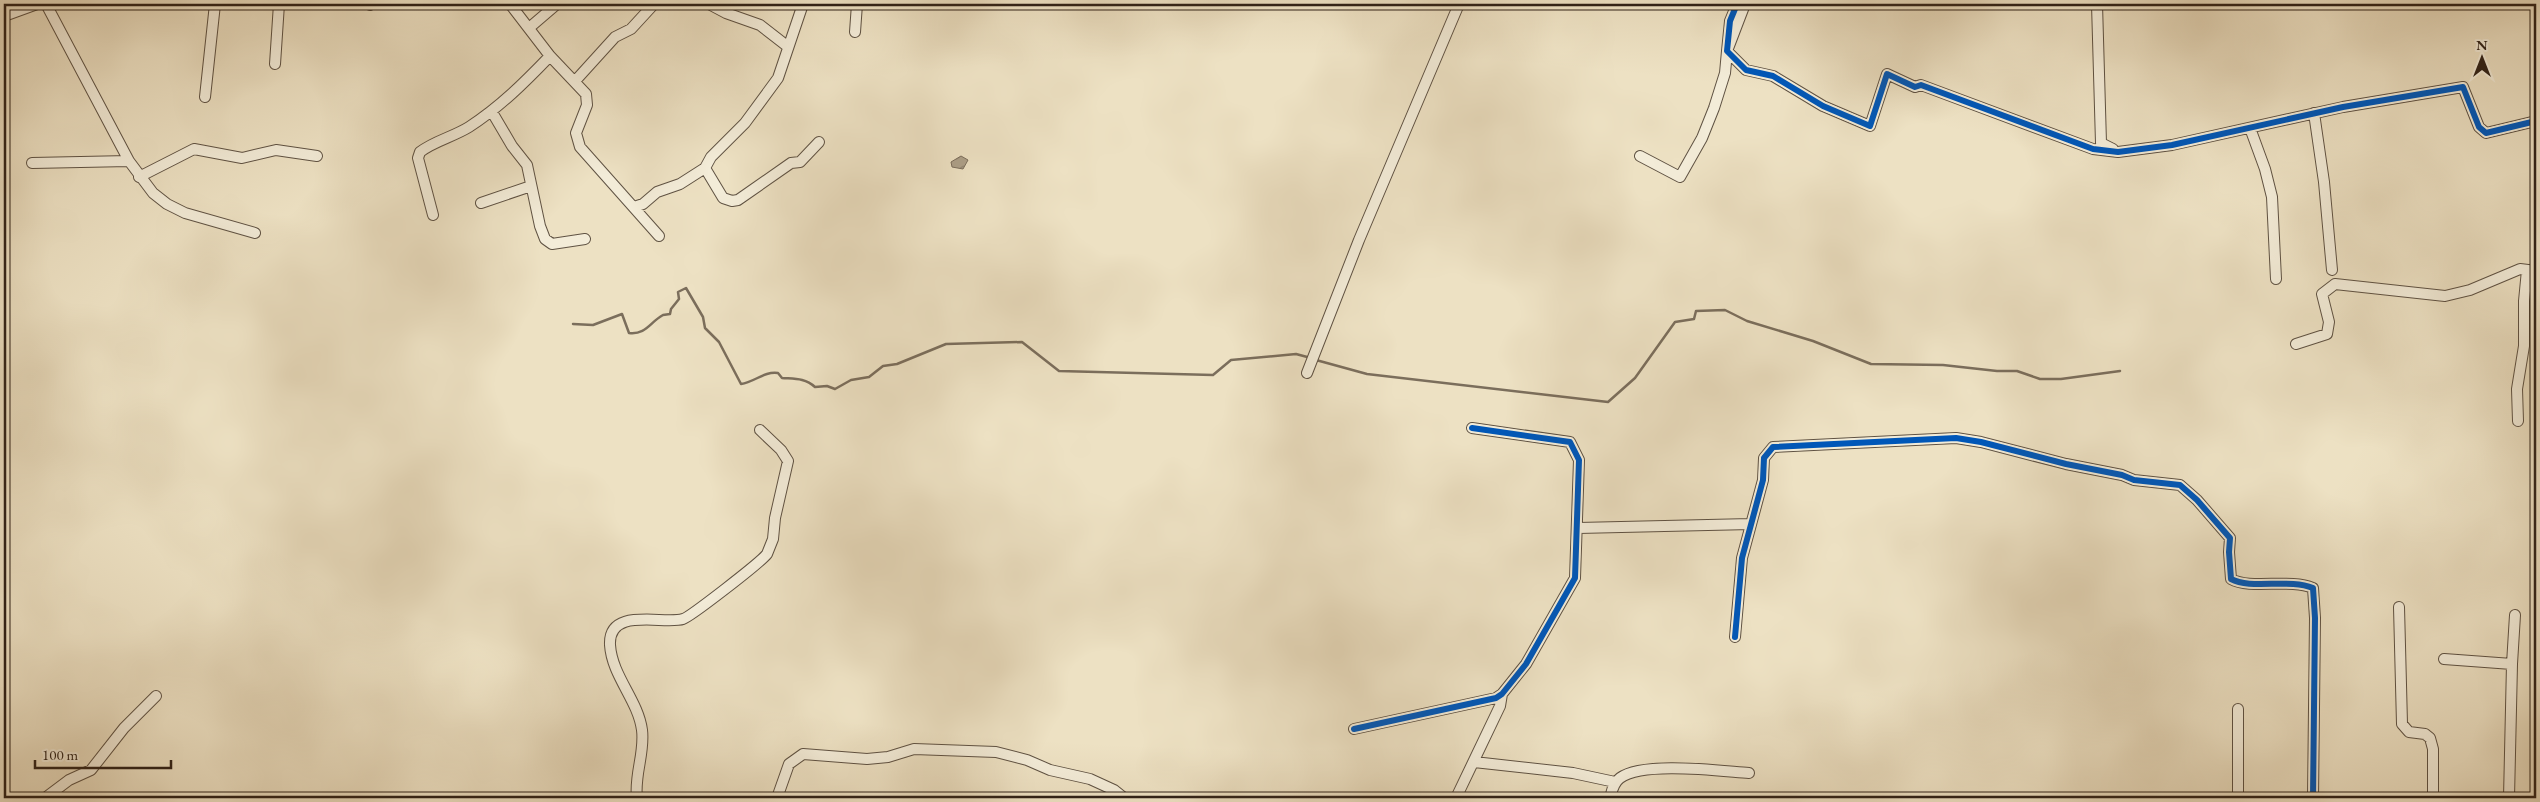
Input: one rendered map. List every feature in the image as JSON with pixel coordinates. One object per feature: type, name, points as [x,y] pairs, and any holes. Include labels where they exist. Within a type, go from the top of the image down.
[{"type":"street","points":[[4,16],[38,4]]},
{"type":"street","points":[[46,4],[139,177],[167,204],[185,213],[255,233]]},
{"type":"street","points":[[205,98],[215,4]]},
{"type":"street","points":[[275,64],[279,4]]},
{"type":"street","points":[[510,4],[550,56],[565,73],[576,80],[588,98],[576,134],[577,143],[592,163],[659,236]]},
{"type":"street","points":[[529,28],[557,4]]},
{"type":"street","points":[[576,80],[615,37],[634,26],[654,4]]},
{"type":"street","points":[[709,4],[726,13],[760,25],[787,46]]},
{"type":"street","points":[[634,207],[643,204],[658,192],[680,184],[705,168],[711,157],[752,114],[778,78],[785,61],[787,46],[794,36],[803,4]]},
{"type":"street","points":[[855,32],[857,4]]},
{"type":"street","points":[[1307,373],[1359,240],[1459,4]]},
{"type":"street","points":[[1640,156],[1680,177],[1702,138],[1714,108],[1725,73],[1730,21],[1737,4]]},
{"type":"street","points":[[1727,50],[1744,4]]},
{"type":"street","points":[[2097,4],[2097,146]]},
{"type":"street","points":[[1727,50],[1746,70],[1773,76],[1823,106],[1870,126],[1887,74],[1915,87],[1921,85],[2118,152],[2172,145],[2314,113],[2463,87],[2479,127],[2486,133],[2536,121]]},
{"type":"street","points":[[433,215],[419,155],[425,149],[463,131],[492,112],[524,84],[550,56]]},
{"type":"street","points":[[492,112],[512,146],[527,165],[538,222],[548,242],[557,244],[585,239]]},
{"type":"street","points":[[2314,113],[2324,182],[2332,270]]},
{"type":"street","points":[[2250,128],[2265,168],[2272,197],[2276,279]]},
{"type":"street","points":[[705,168],[723,198],[732,201],[738,200],[791,163],[800,162],[818,142]]},
{"type":"street","points":[[139,177],[194,149],[242,158],[276,150],[317,156]]},
{"type":"street","points":[[32,163],[129,161]]},
{"type":"street","points":[[481,203],[531,186]]},
{"type":"street","points":[[2296,344],[2327,334],[2330,322],[2322,294],[2335,284],[2445,296],[2470,290],[2520,269],[2531,271],[2524,302],[2524,346],[2517,389],[2518,421]]},
{"type":"street","points":[[1354,730],[1496,698],[1502,694],[1526,664],[1575,578],[1579,460],[1570,442],[1472,428]]},
{"type":"street","points":[[637,798],[636,782],[642,743],[641,725],[610,651],[611,635],[616,628],[632,621],[685,618],[767,554],[773,539],[775,518],[788,461],[781,450],[760,430]]},
{"type":"street","points":[[1735,637],[1742,558],[1763,480],[1764,458],[1773,447],[1956,438],[1981,442],[2066,464],[2122,475],[2134,480],[2180,485],[2197,500],[2230,538],[2228,552],[2231,579],[2240,584],[2266,582],[2310,587],[2314,591],[2313,798]]},
{"type":"street","points":[[1578,528],[1751,524]]},
{"type":"street","points":[[2399,606],[2402,724],[2409,732],[2425,734],[2430,738],[2433,749],[2435,798],[2399,798]]},
{"type":"street","points":[[2509,798],[2515,614]]},
{"type":"street","points":[[2444,660],[2512,664]]},
{"type":"street","points":[[1456,798],[1500,706],[1502,694]]},
{"type":"street","points":[[45,798],[70,780],[91,770],[124,728],[156,696]]},
{"type":"street","points":[[2238,709],[2238,798]]},
{"type":"street","points":[[777,798],[789,764],[804,754],[866,759],[888,757],[914,749],[976,750],[1008,755],[1050,770],[1090,779],[1114,790],[1124,798]]},
{"type":"street","points":[[1474,762],[1573,773],[1615,782]]},
{"type":"street","points":[[1610,798],[1615,782],[1630,773],[1671,769],[1749,773]]},
{"type":"water","points":[[961,156],[968,160],[963,169],[952,167],[951,162]]},
{"type":"waterway","points":[[573,324],[593,325],[622,314],[629,333],[640,332],[663,315],[670,314],[671,309],[679,299],[678,292],[686,288],[703,317],[705,328],[719,342],[741,384],[764,375],[778,373],[782,378],[800,379],[815,387],[827,386],[835,389],[851,380],[869,377],[883,366],[897,364],[946,344],[1022,342],[1059,371],[1213,375],[1231,360],[1296,354],[1311,358]]},
{"type":"waterway","points":[[1316,360],[1367,374],[1608,402],[1635,378],[1675,322],[1694,319],[1696,311],[1725,310],[1747,321],[1813,341],[1871,364],[1943,365],[1997,371],[2017,371],[2040,379],[2061,379],[2120,371]]},
{"type":"cycle path","points":[[1737,4],[1730,21],[1727,51],[1746,70],[1773,76],[1823,106],[1870,126],[1887,74],[1915,87],[1921,85],[2093,149],[2118,152],[2172,145],[2343,107],[2463,87],[2479,127],[2486,133],[2536,121]]},
{"type":"cycle path","points":[[1354,729],[1496,698],[1502,694],[1526,664],[1575,578],[1579,460],[1570,442],[1472,428]]},
{"type":"cycle path","points":[[1735,637],[1742,558],[1763,480],[1764,458],[1773,447],[1956,438],[1981,442],[2066,464],[2122,475],[2134,480],[2180,485],[2197,500],[2230,538],[2231,579],[2249,584],[2293,584],[2313,588],[2315,618],[2313,798]]}]
